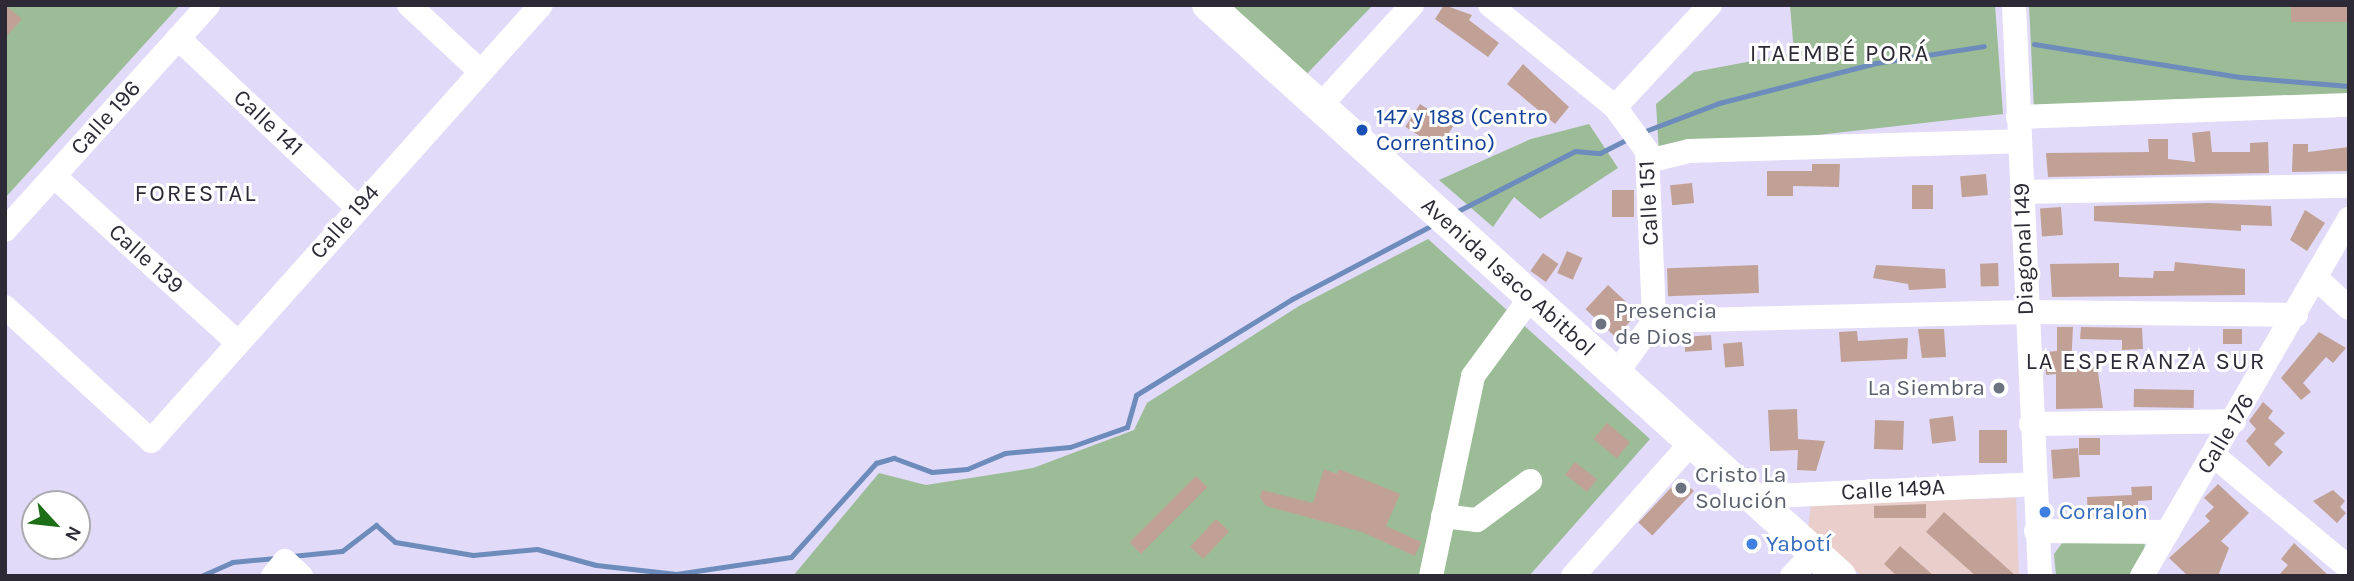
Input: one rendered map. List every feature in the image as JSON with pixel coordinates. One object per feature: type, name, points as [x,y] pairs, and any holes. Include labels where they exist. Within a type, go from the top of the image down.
[{"type":"main road","name":"Avenida Isaco Abitbol","points":[[1208,5],[1840,576]]},
{"type":"street","name":"Calle 196","points":[[5,230],[208,5]]},
{"type":"street","points":[[409,5],[481,72]]},
{"type":"street","name":"Calle 194","points":[[5,307],[151,441],[541,5]]},
{"type":"street","points":[[1320,107],[1412,5]]},
{"type":"street","name":"Calle 151","points":[[1490,5],[1623,115],[1647,156],[1654,321]]},
{"type":"street","points":[[1623,115],[1710,5]]},
{"type":"street","name":"Diagonal 149","points":[[2014,5],[2040,576]]},
{"type":"street","name":"Calle 141","points":[[178,38],[358,208]]},
{"type":"street","points":[[1647,156],[2349,105]]},
{"type":"street","name":"Calle 139","points":[[54,176],[237,342]]},
{"type":"street","points":[[2022,192],[2349,186]]},
{"type":"street","name":"Calle 176","points":[[2142,576],[2317,279],[2349,219]]},
{"type":"street","points":[[2317,279],[2349,308]]},
{"type":"street","points":[[1431,576],[1473,376],[1531,297]]},
{"type":"street","points":[[1616,374],[1654,321],[2026,312],[2295,315]]},
{"type":"street","points":[[2031,424],[2234,421]]},
{"type":"street","points":[[1573,576],[1692,442]]},
{"type":"street","points":[[2213,456],[2349,568]]},
{"type":"street","points":[[1443,516],[1477,520],[1530,481]]},
{"type":"street","name":"Calle 149A","points":[[1752,497],[2034,484]]},
{"type":"street","points":[[2036,531],[2168,531]]},
{"type":"street","points":[[1792,576],[1814,552]]},
{"type":"shaded area","points":[[2016,498],[2019,576],[1862,576],[1808,530],[1811,504]]},
{"type":"green space","points":[[5,5],[180,5],[5,198]]},
{"type":"green space","points":[[1221,5],[1373,5],[1300,81]]},
{"type":"green space","points":[[1790,5],[1995,5],[2003,114],[1659,153],[1656,104],[1694,72],[1794,53]]},
{"type":"green space","points":[[2029,5],[2349,5],[2349,94],[2034,110]]},
{"type":"green space","points":[[1589,124],[1618,168],[1540,219],[1514,197],[1493,227],[1439,180],[1531,139]]},
{"type":"green space","points":[[1428,239],[1650,439],[1529,576],[793,576],[879,473],[926,485],[1033,468],[1134,430],[1147,403],[1299,306]]},
{"type":"green space","points":[[2063,542],[2145,542],[2144,553],[2131,576],[2056,576],[2054,554]]},
{"type":"building","points":[[5,5],[22,19],[5,38]]},
{"type":"building","points":[[1444,5],[1472,15],[1469,20],[1499,43],[1488,57],[1435,19]]},
{"type":"building","points":[[2291,5],[2349,5],[2349,22],[2291,22]]},
{"type":"building","points":[[1523,64],[1569,107],[1555,124],[1507,84]]},
{"type":"building","points":[[1420,104],[1454,126],[1439,148],[1405,127]]},
{"type":"building","points":[[2210,131],[2212,152],[2250,152],[2250,143],[2268,142],[2269,173],[2048,177],[2046,153],[2149,152],[2148,139],[2168,139],[2168,159],[2195,162],[2192,133]]},
{"type":"building","points":[[2293,144],[2308,144],[2308,152],[2349,147],[2349,171],[2292,172]]},
{"type":"building","points":[[1812,164],[1840,164],[1839,187],[1793,186],[1793,196],[1767,196],[1767,171],[1812,171]]},
{"type":"building","points":[[1986,174],[1988,195],[1962,197],[1960,176]]},
{"type":"building","points":[[1692,183],[1694,203],[1672,205],[1670,185]]},
{"type":"building","points":[[1912,185],[1933,185],[1933,209],[1912,209]]},
{"type":"building","points":[[1612,190],[1634,190],[1634,217],[1612,217]]},
{"type":"building","points":[[2209,203],[2271,206],[2272,226],[2241,225],[2241,231],[2094,221],[2094,206]]},
{"type":"building","points":[[2061,207],[2063,235],[2042,236],[2040,208]]},
{"type":"building","points":[[2305,210],[2325,223],[2307,251],[2290,240]]},
{"type":"building","points":[[1567,251],[1583,258],[1573,280],[1557,273]]},
{"type":"building","points":[[1543,253],[1559,264],[1546,282],[1530,271]]},
{"type":"building","points":[[2175,262],[2245,269],[2245,295],[2052,297],[2050,264],[2119,263],[2119,277],[2153,278],[2154,271],[2174,271]]},
{"type":"building","points":[[1998,263],[1999,286],[1981,287],[1980,264]]},
{"type":"building","points":[[1758,265],[1759,293],[1668,296],[1667,268]]},
{"type":"building","points":[[1876,265],[1945,269],[1946,288],[1909,290],[1908,284],[1873,278]]},
{"type":"building","points":[[1608,285],[1638,313],[1615,337],[1585,309]]},
{"type":"building","points":[[2057,327],[2073,327],[2071,365],[2097,365],[2103,408],[2056,409],[2056,374],[2046,375],[2045,352],[2057,351]]},
{"type":"building","points":[[2081,327],[2142,328],[2143,349],[2122,350],[2122,340],[2080,339]]},
{"type":"building","points":[[1918,329],[1944,329],[1946,357],[1922,358]]},
{"type":"building","points":[[2223,329],[2242,329],[2242,344],[2223,344]]},
{"type":"building","points":[[1857,331],[1858,341],[1908,338],[1907,359],[1841,362],[1839,332]]},
{"type":"building","points":[[2319,332],[2346,348],[2333,363],[2326,357],[2303,383],[2311,392],[2301,400],[2281,378]]},
{"type":"building","points":[[1711,335],[1712,350],[1685,352],[1684,337]]},
{"type":"building","points":[[1742,342],[1744,366],[1725,368],[1723,344]]},
{"type":"building","points":[[2134,389],[2194,390],[2194,408],[2134,407]]},
{"type":"building","points":[[2263,402],[2273,411],[2268,418],[2285,433],[2274,444],[2283,452],[2269,467],[2246,441],[2256,429],[2249,421]]},
{"type":"building","points":[[1797,409],[1798,439],[1825,441],[1816,471],[1797,470],[1798,450],[1770,451],[1768,410]]},
{"type":"building","points":[[1953,416],[1956,441],[1932,444],[1929,419]]},
{"type":"building","points":[[1875,420],[1904,421],[1903,450],[1874,449]]},
{"type":"building","points":[[1607,423],[1630,442],[1616,458],[1594,439]]},
{"type":"building","points":[[1979,430],[2007,430],[2007,463],[1979,463]]},
{"type":"building","points":[[2079,438],[2100,438],[2100,455],[2079,455]]},
{"type":"building","points":[[2078,448],[2080,477],[2053,479],[2051,450]]},
{"type":"building","points":[[1575,462],[1597,479],[1587,492],[1565,475]]},
{"type":"building","points":[[1324,469],[1337,474],[1339,469],[1400,494],[1386,526],[1421,542],[1415,556],[1362,532],[1266,506],[1260,497],[1262,490],[1313,503]]},
{"type":"building","points":[[1196,476],[1207,487],[1141,554],[1130,542]]},
{"type":"building","points":[[1680,478],[1694,491],[1652,536],[1638,523]]},
{"type":"building","points":[[2218,484],[2249,513],[2221,541],[2229,548],[2218,576],[2188,576],[2169,558],[2210,521],[2205,516],[2214,507],[2204,498]]},
{"type":"building","points":[[2152,486],[2152,500],[2138,501],[2138,517],[2088,517],[2087,497],[2132,495],[2131,487]]},
{"type":"building","points":[[2333,490],[2345,501],[2340,507],[2346,513],[2337,523],[2313,501]]},
{"type":"building","points":[[1926,504],[1926,518],[1874,518],[1874,506]]},
{"type":"building","points":[[1944,512],[2016,576],[1976,576],[1926,532]]},
{"type":"building","points":[[1216,519],[1229,531],[1203,559],[1190,547]]},
{"type":"building","points":[[2294,543],[2329,576],[2278,576],[2288,565],[2281,559]]},
{"type":"building","points":[[1900,546],[1934,576],[1897,576],[1884,564]]},
{"type":"waterway","points":[[2034,44],[2241,77],[2349,86]]},
{"type":"waterway","points":[[1640,133],[1719,103],[1876,63],[1984,46]]},
{"type":"waterway","points":[[1454,213],[1575,151],[1600,153],[1628,139]]},
{"type":"waterway","points":[[292,556],[342,551],[376,525],[395,542],[473,555],[537,549],[596,565],[676,574],[791,557],[876,463],[894,458],[932,472],[967,469],[1005,453],[1070,447],[1127,427],[1136,395],[1292,299],[1436,223]]},
{"type":"waterway","points":[[201,576],[232,562],[276,558]]},
{"type":"place","name":"147 y 188 (Centro Correntino)","points":[[1362,130]]},
{"type":"place","name":"Presencia de Dios","points":[[1601,324]]},
{"type":"place","name":"La Siembra","points":[[1999,388]]},
{"type":"place","name":"Cristo La Solución","points":[[1681,488]]},
{"type":"place","name":"Corralon","points":[[2045,512]]},
{"type":"place","name":"Yabotí","points":[[1752,544]]},
{"type":"district","name":"ITAEMBÉ PORÁ","points":[[1840,54]]},
{"type":"district","name":"FORESTAL","points":[[196,194]]},
{"type":"district","name":"LA ESPERANZA SUR","points":[[2146,362]]}]
